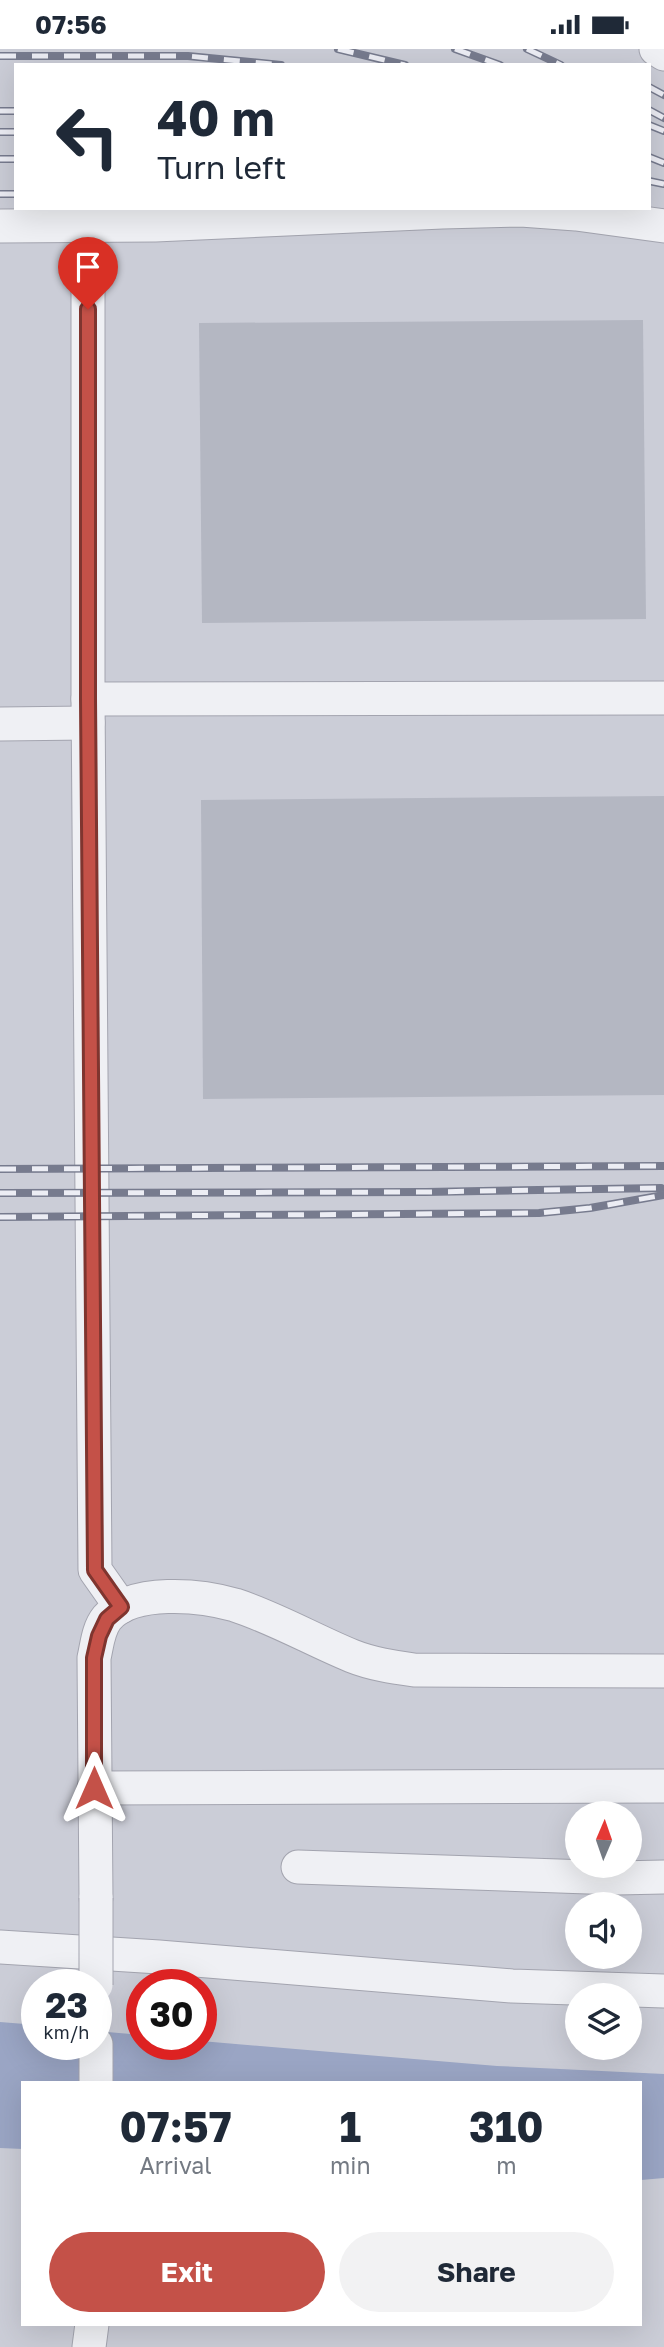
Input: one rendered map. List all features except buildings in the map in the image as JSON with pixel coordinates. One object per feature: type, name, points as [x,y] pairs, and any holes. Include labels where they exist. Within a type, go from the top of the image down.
[{"type":"street","points":[[656,49],[664,54]]},
{"type":"street","points":[[0,226],[155,225],[521,210],[576,213],[664,226]]},
{"type":"street","points":[[88,226],[88,711],[95,1570],[121,1607]]},
{"type":"street","points":[[0,724],[88,711],[664,698]]},
{"type":"street","points":[[96,1969],[94,1658],[99,1636],[107,1619],[121,1607],[156,1597],[233,1604],[354,1656],[383,1666],[414,1671],[664,1671]]},
{"type":"street","points":[[94,1788],[664,1786]]},
{"type":"street","points":[[298,1867],[617,1878],[664,1877]]},
{"type":"street","points":[[0,1947],[159,1957],[512,1986],[664,1991]]},
{"type":"street","points":[[96,2060],[96,2081]]},
{"type":"street","points":[[89,2347],[92,2326]]},
{"type":"shaded area","points":[[0,49],[664,49],[664,2347],[0,2347]]},
{"type":"water","points":[[0,2022],[21,2024],[21,2060],[112,2060],[112,2032],[126,2034],[126,2060],[217,2060],[217,2042],[497,2066],[664,2074],[664,2178],[642,2180],[642,2081],[21,2081],[21,2149],[0,2148]]},
{"type":"railway","points":[[338,49],[397,63]]},
{"type":"railway","points":[[455,49],[494,63]]},
{"type":"railway","points":[[527,49],[557,63]]},
{"type":"railway","points":[[0,56],[188,56],[260,63]]},
{"type":"railway","points":[[651,88],[664,95]]},
{"type":"railway","points":[[0,111],[14,111]]},
{"type":"railway","points":[[651,111],[664,118]]},
{"type":"railway","points":[[651,126],[664,131]]},
{"type":"railway","points":[[0,132],[14,132]]},
{"type":"railway","points":[[651,158],[664,163]]},
{"type":"railway","points":[[0,159],[14,159]]},
{"type":"railway","points":[[651,181],[664,184]]},
{"type":"railway","points":[[0,194],[14,194]]},
{"type":"railway","points":[[0,1169],[664,1166]]},
{"type":"railway","points":[[0,1193],[426,1192],[661,1188]]},
{"type":"railway","points":[[0,1217],[539,1213],[590,1208],[664,1195]]},
{"type":"route","points":[[88,309],[88,699],[95,1570],[121,1607],[107,1619],[99,1636],[94,1658],[94,1788]]}]
